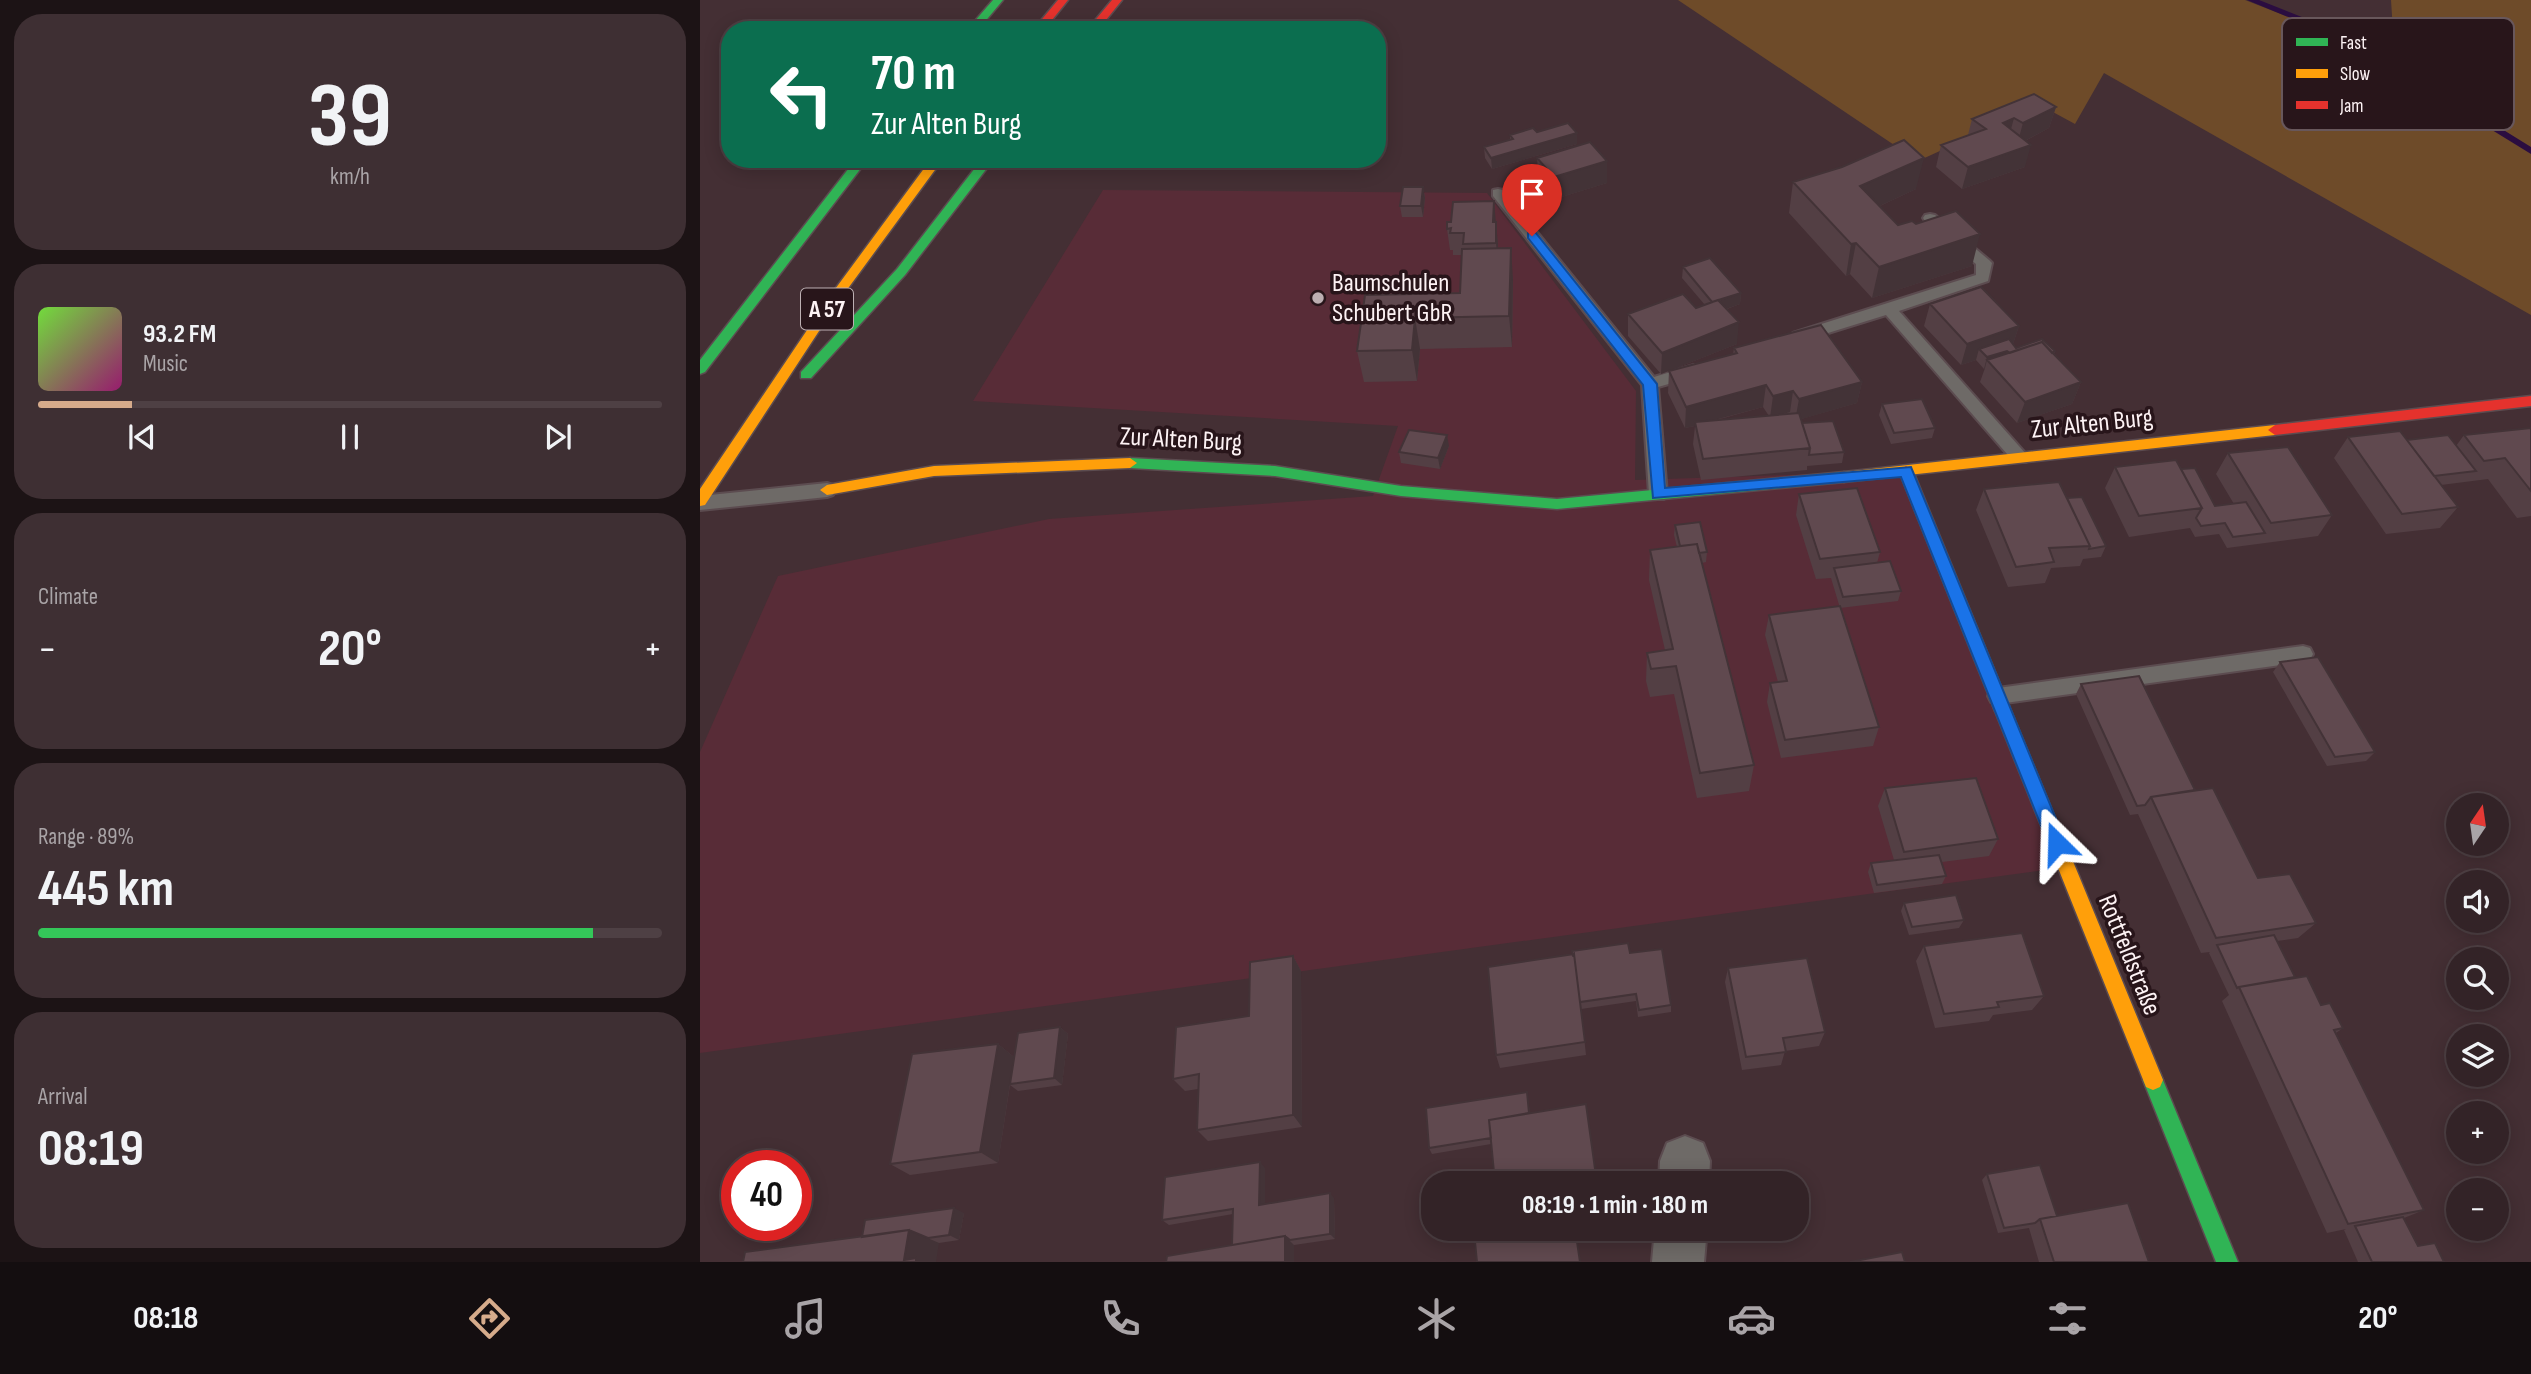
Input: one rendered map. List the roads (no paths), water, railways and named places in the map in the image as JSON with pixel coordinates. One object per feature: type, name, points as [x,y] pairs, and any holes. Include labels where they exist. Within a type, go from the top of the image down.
[{"type":"main road","points":[[980,21],[998,0]]},
{"type":"main road","points":[[1046,21],[1063,0]]},
{"type":"main road","points":[[1100,21],[1117,0]]},
{"type":"main road","name":"A 57","points":[[700,369],[855,168]]},
{"type":"main road","name":"A 57","points":[[700,502],[834,299],[930,168]]},
{"type":"main road","points":[[724,464],[901,272],[981,168]]},
{"type":"main road","name":"Zur Alten Burg","points":[[827,490],[934,471],[1112,461],[1275,471],[1401,491],[1557,504],[1906,471],[2531,401]]},
{"type":"main road","name":"Rottfeldstraße","points":[[1906,471],[2227,1262]]},
{"type":"street","points":[[1678,1262],[1680,1241]]},
{"type":"lane","points":[[1498,193],[1650,384],[1658,494]]},
{"type":"lane","points":[[1783,342],[1983,278],[1984,263],[1930,218]]},
{"type":"lane","points":[[1889,309],[2020,458]]},
{"type":"lane","points":[[1650,384],[1703,368]]},
{"type":"lane","name":"Zur Alten Burg","points":[[700,502],[827,490]]},
{"type":"lane","points":[[1998,696],[2303,654]]},
{"type":"waterway","points":[[2251,0],[2296,18]]},
{"type":"waterway","points":[[2497,130],[2531,151]]},
{"type":"place","name":"Baumschulen Schubert GbR","points":[[1318,298]]}]
